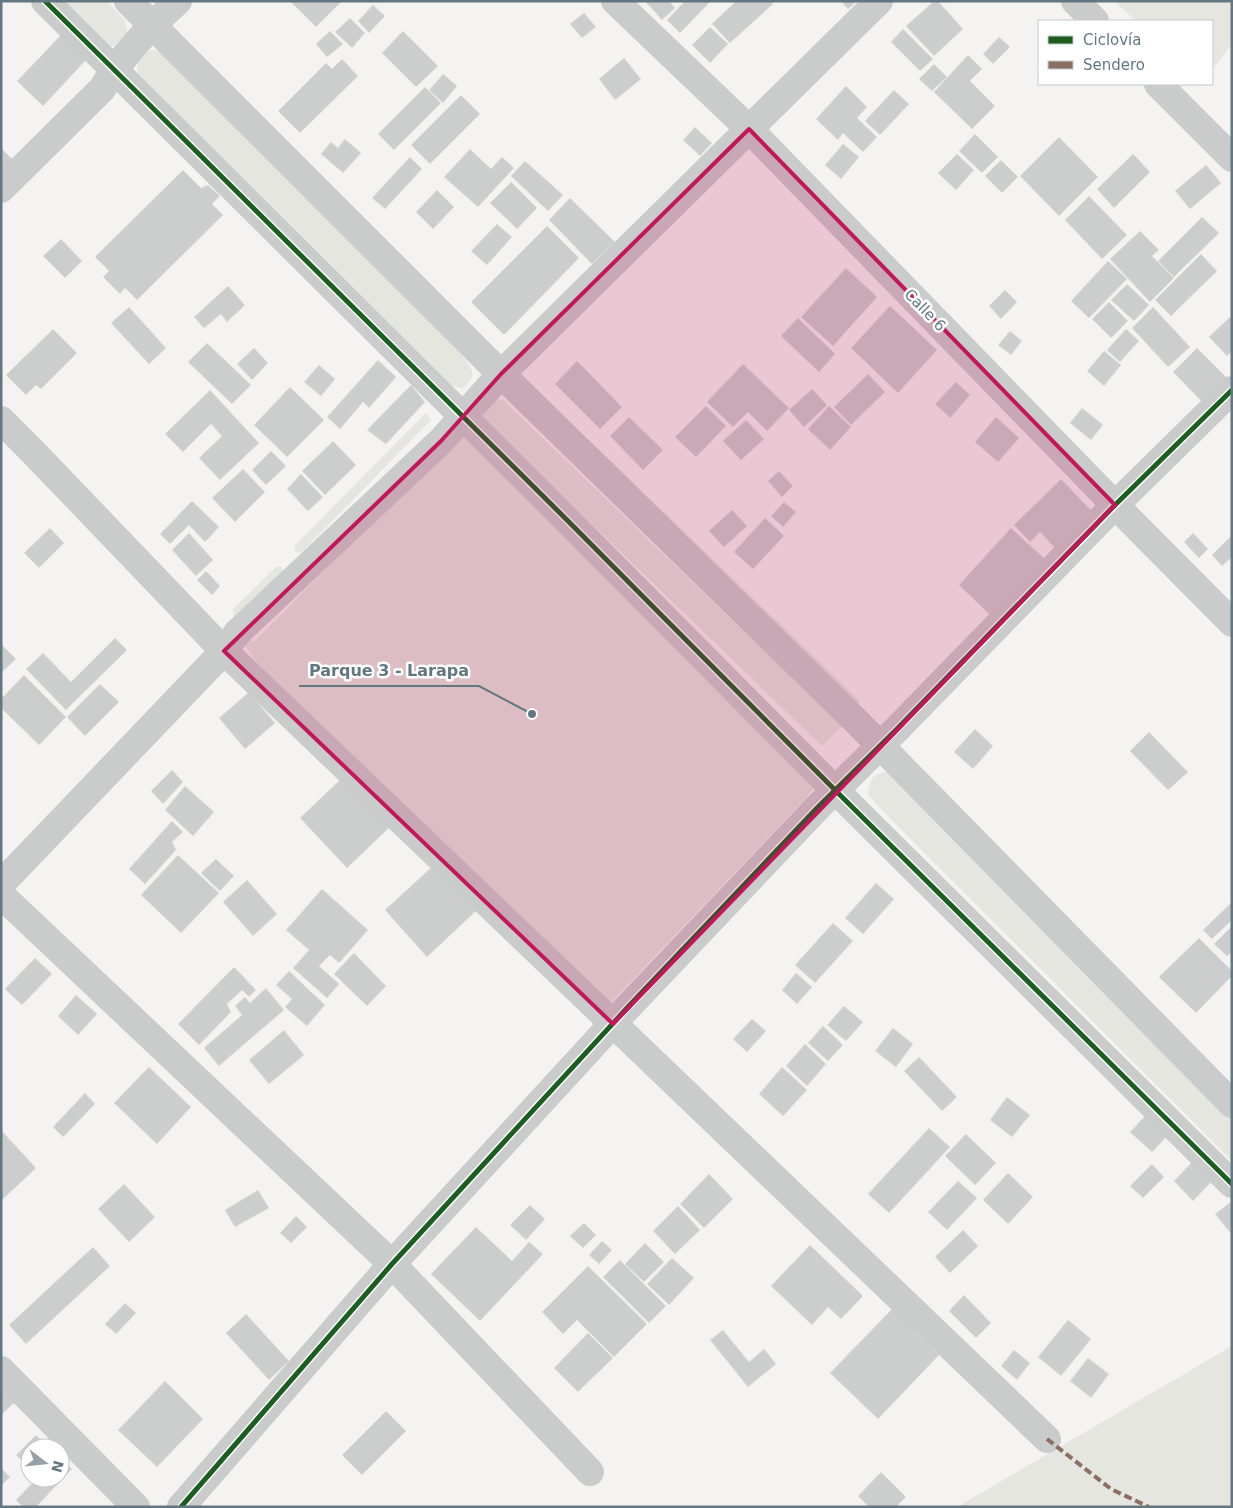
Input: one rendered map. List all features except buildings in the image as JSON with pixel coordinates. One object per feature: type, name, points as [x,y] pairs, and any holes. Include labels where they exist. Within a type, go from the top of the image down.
[{"type":"street","points":[[45,1],[1232,1184]]},
{"type":"street","points":[[128,1],[501,374],[879,746],[1232,1104]]},
{"type":"street","points":[[1,189],[102,89],[114,69],[152,25],[178,1]]},
{"type":"street","name":"Calle 6","points":[[615,1],[749,129],[1115,506],[1232,623]]},
{"type":"street","points":[[1,884],[238,633],[441,441],[501,374],[878,1]]},
{"type":"street","points":[[1076,1],[1095,20]]},
{"type":"street","points":[[1159,85],[1232,158]]},
{"type":"street","points":[[181,1507],[392,1264],[613,1024],[835,790],[1232,390]]},
{"type":"street","points":[[1,420],[224,650],[1047,1439]]},
{"type":"street","points":[[1,895],[392,1264],[590,1472]]},
{"type":"street","points":[[1,1370],[136,1507]]},
{"type":"highlighted area","points":[[749,129],[1115,505],[613,1024],[224,651],[441,441],[501,374]]},
{"type":"shaded area","points":[[60,1],[107,1],[125,21],[128,36],[116,45],[106,44],[84,27]]},
{"type":"shaded area","points":[[1114,1],[1232,1],[1232,44],[1213,69],[1213,20],[1135,20]]},
{"type":"shaded area","points":[[155,50],[164,54],[462,355],[472,372],[471,380],[467,384],[462,388],[451,386],[441,377],[138,74],[138,60],[140,57],[145,53]]},
{"type":"shaded area","points":[[494,398],[504,401],[842,726],[822,746],[484,420],[481,412]]},
{"type":"shaded area","points":[[426,413],[431,420],[301,553],[295,552],[295,545]]},
{"type":"shaded area","points":[[466,427],[820,780],[806,798],[610,1003],[357,762],[256,662],[237,633],[254,642]]},
{"type":"shaded area","points":[[588,439],[860,701],[854,710],[583,446]]},
{"type":"shaded area","points":[[276,567],[282,567],[283,573],[239,616],[233,616],[233,609]]},
{"type":"shaded area","points":[[886,772],[896,778],[1232,1117],[1232,1161],[875,803],[868,794],[871,781],[874,776]]},
{"type":"shaded area","points":[[1232,1346],[1232,1507],[957,1507]]},
{"type":"marked path","points":[[1047,1439],[1111,1489],[1149,1507]]},
{"type":"cycle path","points":[[45,1],[1232,1184]]},
{"type":"cycle path","points":[[181,1507],[392,1264],[628,1007],[817,808],[896,730],[1115,505],[1232,390]]},
{"type":"place","name":"Parque 3 - Larapa","points":[[532,714]]}]
